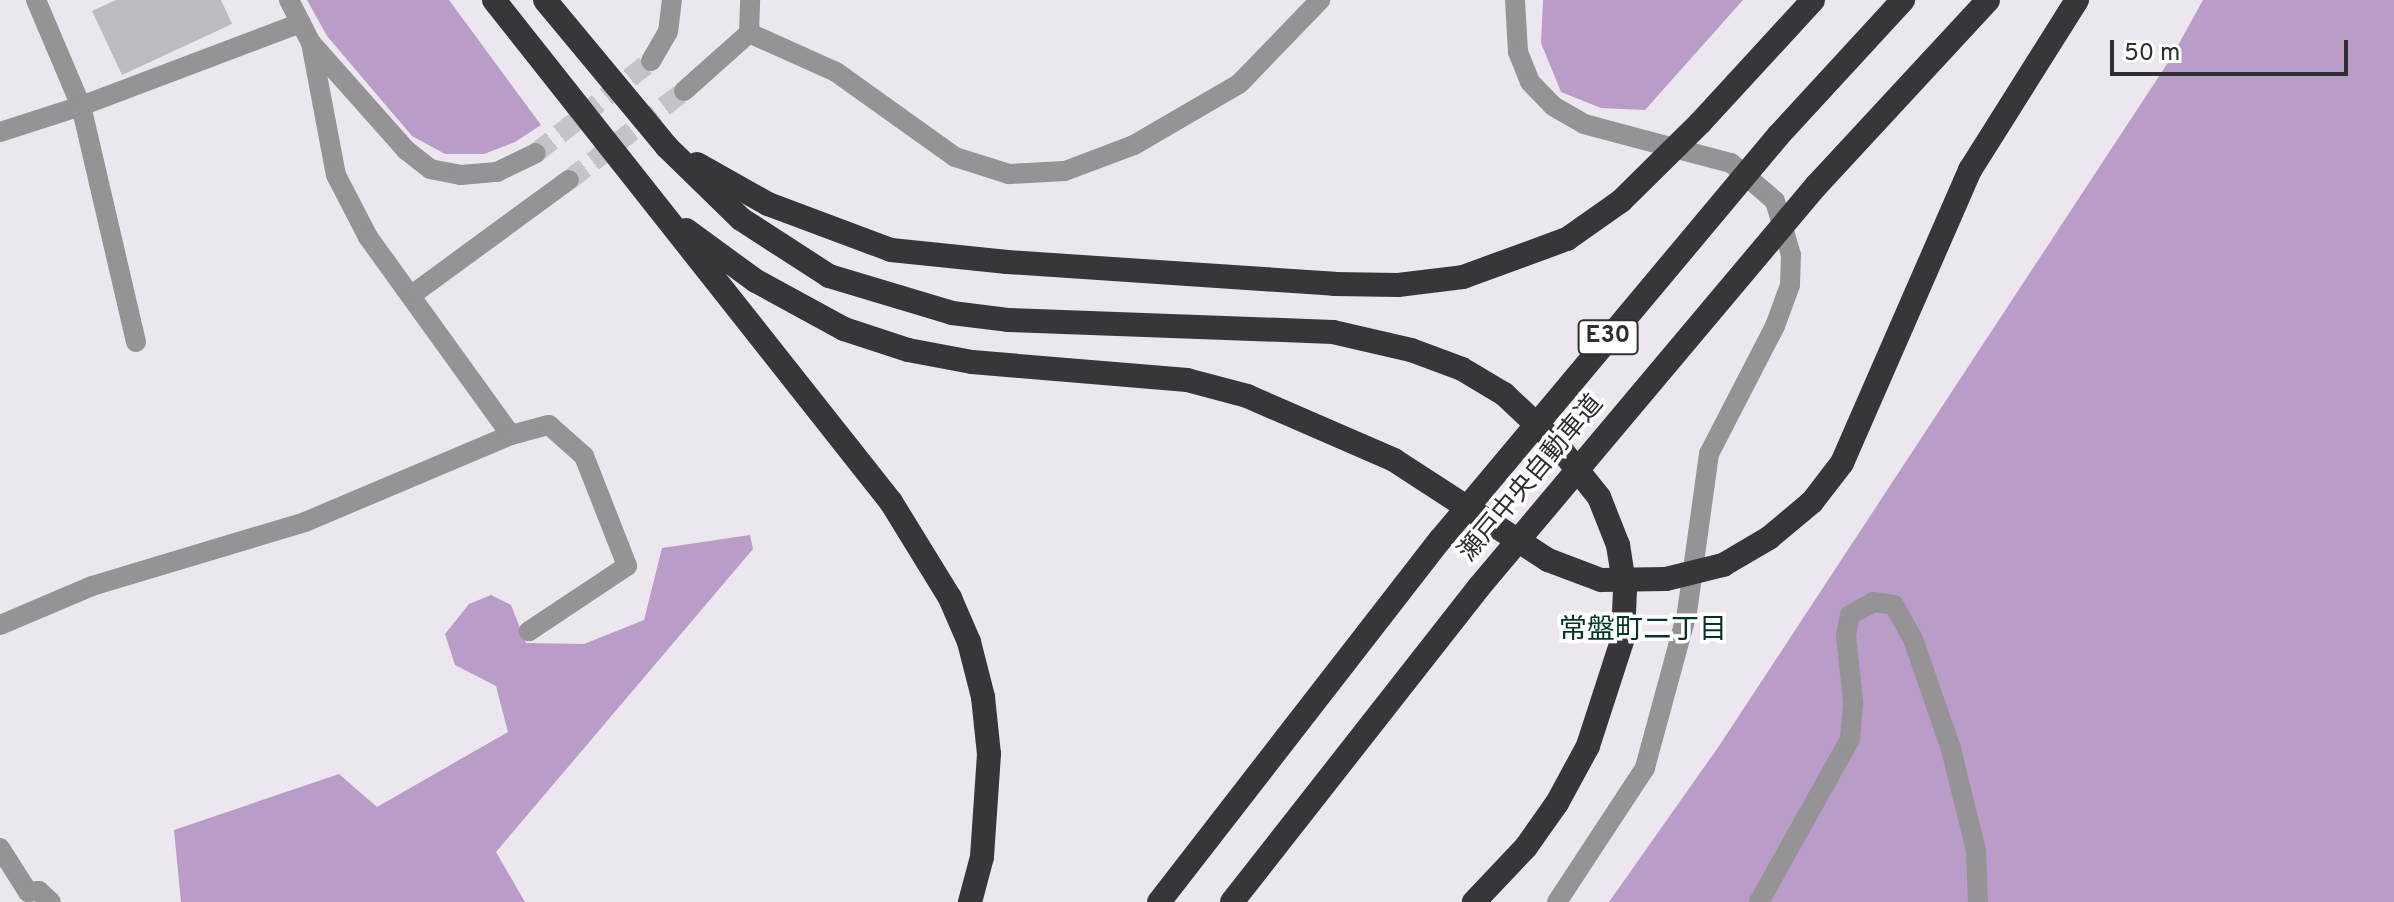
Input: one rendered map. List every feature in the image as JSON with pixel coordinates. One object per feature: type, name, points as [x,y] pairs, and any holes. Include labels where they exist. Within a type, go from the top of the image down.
[{"type":"highway","points":[[494,0],[891,502],[950,598],[976,670],[989,754],[982,857],[970,902]]},
{"type":"highway","points":[[545,0],[667,147],[741,219],[829,276],[952,313],[1008,320],[1333,332],[1411,350],[1462,369],[1504,394],[1555,442],[1599,497],[1618,545],[1625,589],[1623,638],[1588,746],[1557,803],[1526,847],[1474,902]]},
{"type":"highway","points":[[667,147],[768,204],[827,229],[891,250],[1007,262],[1334,284],[1398,285],[1463,277],[1567,239],[1621,201],[1700,123],[1813,0]]},
{"type":"highway","name":"瀬戸中央自動車道","points":[[1159,902],[1440,540],[1778,136],[1903,0]]},
{"type":"highway","name":"瀬戸中央自動車道","points":[[1232,902],[1479,587],[1816,186],[1988,0]]},
{"type":"highway","points":[[659,210],[756,281],[844,329],[908,350],[972,362],[1187,380],[1247,396],[1394,460],[1548,560],[1601,580],[1666,579],[1723,565],[1769,538],[1812,502],[1842,463],[1970,170],[2077,0]]},
{"type":"street","points":[[36,0],[81,106],[136,342]]},
{"type":"street","points":[[289,0],[311,43],[406,150],[430,169],[461,175],[497,172],[536,153]]},
{"type":"street","points":[[651,61],[668,32],[672,0]]},
{"type":"street","points":[[684,91],[749,33],[750,0]]},
{"type":"street","points":[[749,33],[836,72],[955,157],[1009,174],[1065,171],[1134,145],[1239,84],[1282,46],[1320,0]]},
{"type":"street","points":[[1515,0],[1518,52],[1530,82],[1553,106],[1584,124],[1731,163],[1775,201],[1791,255],[1790,285],[1775,326],[1709,454],[1687,613],[1645,768],[1557,902]]},
{"type":"street","points":[[0,132],[81,106],[301,23]]},
{"type":"street","points":[[311,43],[336,175],[368,237],[413,294],[511,435]]},
{"type":"street","points":[[413,294],[569,180]]},
{"type":"street","points":[[0,625],[92,586],[305,522],[511,435],[549,425],[584,456],[627,566],[529,631]]},
{"type":"street","points":[[1759,902],[1850,739],[1853,701],[1846,635],[1850,615],[1873,602],[1894,605],[1903,614],[1918,652],[1963,794],[1976,851],[1978,902]]},
{"type":"street","points":[[0,848],[28,892],[39,891],[51,902]]},
{"type":"shaded area","points":[[307,0],[449,0],[541,125],[515,142],[484,154],[445,154],[412,136],[327,36]]},
{"type":"shaded area","points":[[1543,0],[1743,0],[1645,110],[1601,108],[1561,92],[1541,43]]},
{"type":"shaded area","points":[[2203,0],[2394,0],[2394,902],[1609,902],[1719,746],[2171,58]]},
{"type":"shaded area","points":[[750,535],[753,549],[496,852],[525,902],[181,902],[174,830],[339,774],[377,807],[508,732],[496,686],[455,665],[445,634],[469,604],[491,595],[511,605],[526,643],[584,644],[644,620],[662,548]]},
{"type":"building","points":[[116,0],[221,0],[232,24],[122,75],[92,11]]},
{"type":"tunnel","points":[[536,153],[651,61]]},
{"type":"tunnel","points":[[569,180],[684,91]]},
{"type":"district","name":"常盤町二丁目","points":[[1643,631]]}]
